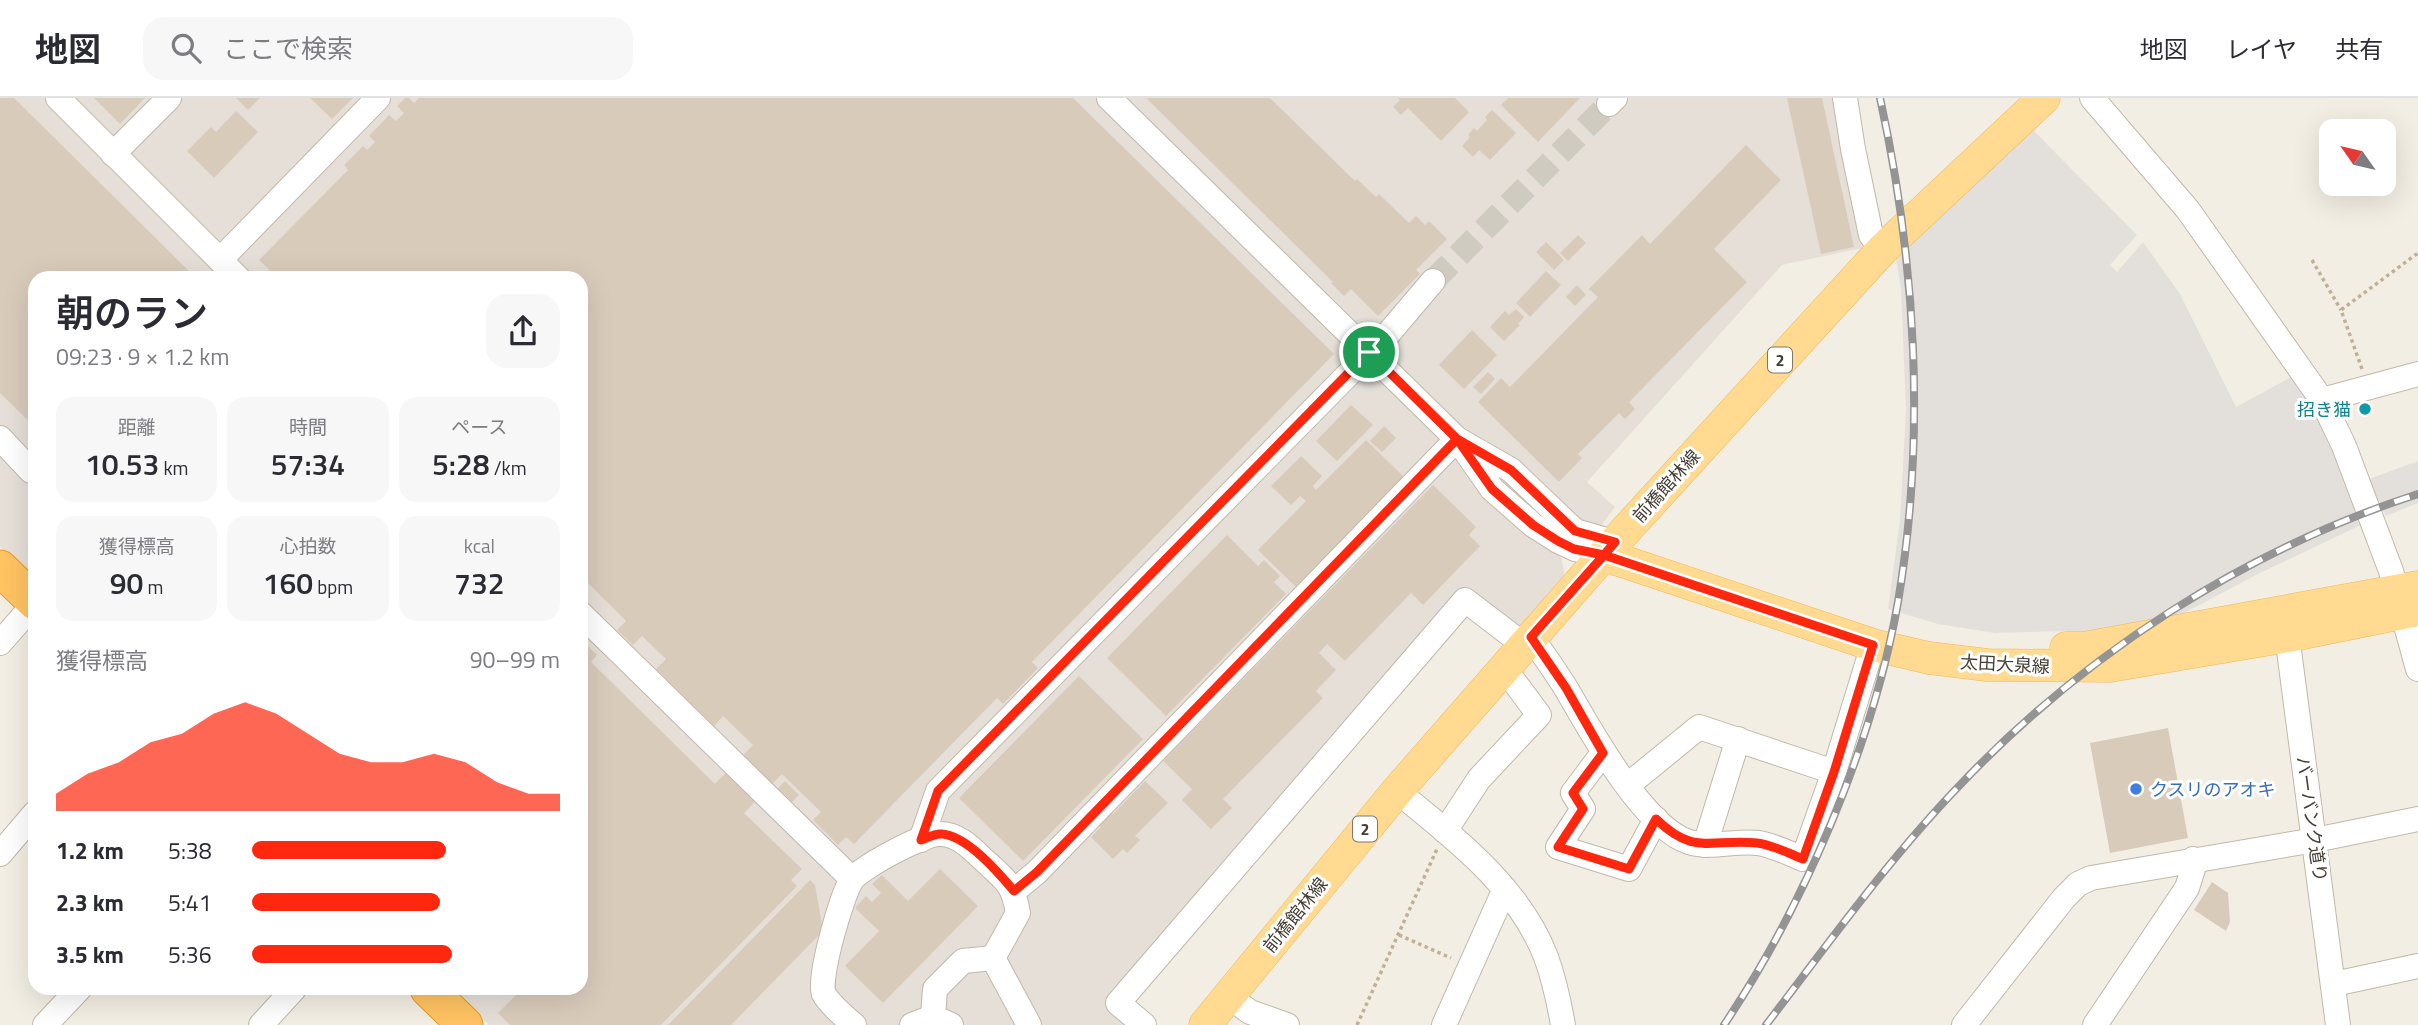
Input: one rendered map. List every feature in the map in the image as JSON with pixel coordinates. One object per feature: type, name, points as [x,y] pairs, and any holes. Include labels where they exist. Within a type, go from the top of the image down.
[{"type":"highway","points":[[0,568],[28,596]]},
{"type":"highway","points":[[434,995],[465,1025]]},
{"type":"main road","name":"前橋館林線","points":[[1205,1025],[1396,790],[1609,548],[1882,250],[2044,98]]},
{"type":"main road","name":"太田大泉線","points":[[1609,548],[1933,643],[1997,649],[2084,648],[2286,624]]},
{"type":"main road","name":"太田大泉線","points":[[1609,548],[1873,645],[1928,658],[1987,665],[2110,666],[2286,624],[2408,600]]},
{"type":"street","points":[[58,98],[226,271]]},
{"type":"street","points":[[113,154],[169,98]]},
{"type":"street","points":[[228,271],[378,98]]},
{"type":"street","points":[[1109,98],[1457,439],[1492,489],[1533,525],[1558,541],[1574,549],[1609,548]]},
{"type":"street","points":[[1845,98],[1871,235],[1882,250]]},
{"type":"street","points":[[2092,98],[2188,210],[2322,400],[2356,477],[2391,571],[2408,600],[2418,669]]},
{"type":"street","points":[[921,840],[938,791],[1388,334],[1433,281]]},
{"type":"street","points":[[2322,400],[2418,374]]},
{"type":"street","points":[[0,438],[28,468]]},
{"type":"street","points":[[1014,891],[1046,862],[1457,439]]},
{"type":"street","points":[[1143,1025],[1118,1003],[1465,600],[1566,688],[1598,746],[1656,819],[1679,837],[1715,845],[1769,845],[1803,859],[1834,772],[1873,645]]},
{"type":"street","points":[[0,643],[28,611]]},
{"type":"street","points":[[588,621],[852,879]]},
{"type":"street","name":"バーバンク道り","points":[[2286,624],[2338,1025]]},
{"type":"street","points":[[1444,831],[1479,779],[1539,715],[1520,650]]},
{"type":"street","points":[[1628,785],[1699,727],[1834,772]]},
{"type":"street","points":[[1715,845],[1738,739]]},
{"type":"street","points":[[1598,746],[1573,793],[1583,809],[1558,847],[1629,869],[1656,819]]},
{"type":"street","points":[[1396,790],[1474,856],[1524,917],[1545,955],[1557,992],[1563,1025]]},
{"type":"street","points":[[1964,1025],[2078,884],[2106,873],[2315,840],[2418,819]]},
{"type":"street","points":[[0,853],[28,822]]},
{"type":"street","points":[[854,1025],[824,995],[822,981],[830,939],[852,879],[898,849],[939,833],[959,838],[1001,876],[1014,891],[1018,913],[993,958]]},
{"type":"street","points":[[2095,1025],[2187,888],[2193,859]]},
{"type":"street","points":[[1444,1025],[1504,891]]},
{"type":"street","points":[[932,1022],[935,989],[963,961],[993,958]]},
{"type":"street","points":[[993,958],[1026,1023]]},
{"type":"street","points":[[2334,984],[2418,966]]},
{"type":"street","points":[[45,1025],[73,995]]},
{"type":"street","points":[[274,1021],[290,995]]},
{"type":"street","points":[[1228,996],[1250,1012],[1287,1025]]},
{"type":"path","points":[[2341,310],[2418,253]]},
{"type":"path","points":[[2312,260],[2341,310],[2369,387]]},
{"type":"path","points":[[1357,1025],[1444,831]]},
{"type":"path","points":[[1399,934],[1469,967]]},
{"type":"shaded area","points":[[0,98],[1837,98],[1862,248],[1782,265],[1587,482],[1615,507],[1600,527],[1558,541],[1566,582],[1516,633],[1464,592],[1109,1008],[1127,1025],[489,1025],[458,995],[588,995],[588,271],[28,271],[28,573],[0,546]]},
{"type":"shaded area","points":[[2028,125],[2137,235],[2110,265],[2117,272],[2143,242],[2180,294],[2236,407],[2293,376],[2325,428],[2365,523],[2254,576],[2171,620],[2099,629],[2095,633],[1995,633],[1938,624],[1888,609],[1900,520],[1906,410],[1901,289],[1894,247]]},
{"type":"shaded area","points":[[2418,461],[2418,503],[2386,516],[2369,479]]},
{"type":"building","points":[[0,98],[14,98],[189,271],[28,271],[28,420],[0,393]]},
{"type":"building","points":[[94,98],[145,98],[120,124]]},
{"type":"building","points":[[236,98],[260,98],[248,110]]},
{"type":"building","points":[[310,98],[353,98],[332,119]]},
{"type":"building","points":[[405,98],[414,103],[419,98],[1073,98],[1334,354],[1032,662],[1038,668],[1003,704],[997,698],[854,844],[846,837],[838,845],[813,820],[821,812],[782,774],[744,813],[802,869],[791,880],[797,886],[661,1025],[510,1025],[498,1013],[516,995],[588,995],[588,647],[597,655],[591,662],[715,784],[753,745],[723,716],[714,726],[656,669],[666,659],[642,636],[633,645],[617,630],[626,621],[588,583],[588,271],[271,271],[259,260],[348,170],[344,165],[363,146],[367,150],[375,142],[369,136],[389,115],[396,121],[404,113],[397,106]]},
{"type":"building","points":[[1146,98],[1270,98],[1355,181],[1357,179],[1376,197],[1379,194],[1409,223],[1416,216],[1425,225],[1429,221],[1447,239],[1416,270],[1420,274],[1378,316],[1351,289],[1344,296],[1331,283],[1333,282]]},
{"type":"building","points":[[1398,98],[1455,98],[1469,112],[1441,141],[1408,108],[1401,115],[1393,107],[1400,100]]},
{"type":"building","points":[[1508,98],[1580,98],[1538,142],[1501,105]]},
{"type":"building","points":[[1787,98],[1822,98],[1854,247],[1821,254]]},
{"type":"building","points":[[1492,110],[1516,133],[1490,160],[1479,150],[1473,157],[1462,146],[1474,128],[1477,131],[1487,120],[1485,117]]},
{"type":"building","points":[[236,111],[258,132],[214,178],[187,151],[211,127],[216,132]]},
{"type":"building","points":[[1746,145],[1781,180],[1714,249],[1747,282],[1629,402],[1635,409],[1625,419],[1619,413],[1578,454],[1582,458],[1559,482],[1478,402],[1501,378],[1510,387],[1598,297],[1589,289],[1642,235],[1650,244]]},
{"type":"building","points":[[1578,235],[1586,243],[1568,261],[1560,253]]},
{"type":"building","points":[[1546,242],[1564,260],[1554,270],[1536,252]]},
{"type":"building","points":[[1546,271],[1561,285],[1530,317],[1516,303]]},
{"type":"building","points":[[1577,285],[1586,295],[1575,306],[1566,297]]},
{"type":"building","points":[[1516,309],[1524,317],[1504,341],[1490,327],[1505,311],[1509,315]]},
{"type":"building","points":[[1472,330],[1497,355],[1464,389],[1439,365]]},
{"type":"building","points":[[1488,372],[1495,379],[1481,394],[1473,387]]},
{"type":"building","points":[[1351,405],[1373,425],[1337,461],[1316,441]]},
{"type":"building","points":[[1384,426],[1396,438],[1382,452],[1370,441]]},
{"type":"building","points":[[1366,440],[1404,477],[1296,587],[1258,550],[1306,501],[1300,496],[1291,505],[1271,486],[1301,456],[1322,476],[1313,486],[1316,490]]},
{"type":"building","points":[[1433,485],[1476,527],[1469,535],[1480,546],[1423,605],[1411,593],[1345,661],[1327,644],[1319,653],[1336,670],[1316,691],[1323,698],[1223,799],[1232,808],[1211,829],[1182,800],[1192,789],[1163,761]]},
{"type":"building","points":[[1227,535],[1258,566],[1264,560],[1280,576],[1274,582],[1286,594],[1166,716],[1107,658]]},
{"type":"building","points":[[1079,676],[1143,739],[1023,861],[959,798]]},
{"type":"building","points":[[2168,728],[2188,838],[2110,853],[2090,743]]},
{"type":"building","points":[[785,781],[799,795],[792,802],[778,788]]},
{"type":"building","points":[[1145,781],[1168,803],[1135,836],[1140,840],[1127,853],[1123,849],[1113,859],[1091,837],[1101,827],[1098,823],[1110,811],[1113,814]]},
{"type":"building","points":[[940,869],[978,906],[883,1003],[845,966],[879,931],[855,908],[866,896],[872,902],[881,893],[872,884],[882,875],[908,901]]},
{"type":"building","points":[[810,880],[815,885],[823,931],[731,1025],[668,1025]]},
{"type":"building","points":[[2212,882],[2228,893],[2230,922],[2226,931],[2194,910]]},
{"type":"tunnel","points":[[1433,281],[1609,104]]},
{"type":"railway","points":[[1724,1025],[1781,929],[1832,822],[1872,711],[1898,602],[1912,476],[1913,349],[1902,223],[1880,98]]},
{"type":"railway","points":[[1766,1025],[1859,903],[1933,814],[2008,738],[2059,693],[2170,611],[2230,576],[2354,517],[2418,494]]},
{"type":"place","name":"招き猫","points":[[2365,409]]},
{"type":"place","name":"クスリのアオキ","points":[[2136,789]]},
{"type":"route","points":[[1369,352],[938,791],[921,840],[939,833],[959,838],[1014,891],[1037,872],[1457,439],[1492,489],[1533,525],[1574,549],[1604,555],[1531,637],[1566,688],[1603,753],[1573,793],[1583,809],[1558,847],[1629,869],[1656,819],[1688,841],[1705,845],[1769,845],[1803,859],[1834,772],[1873,645],[1604,555],[1615,542],[1575,531],[1511,470],[1457,439],[1369,352]]}]
